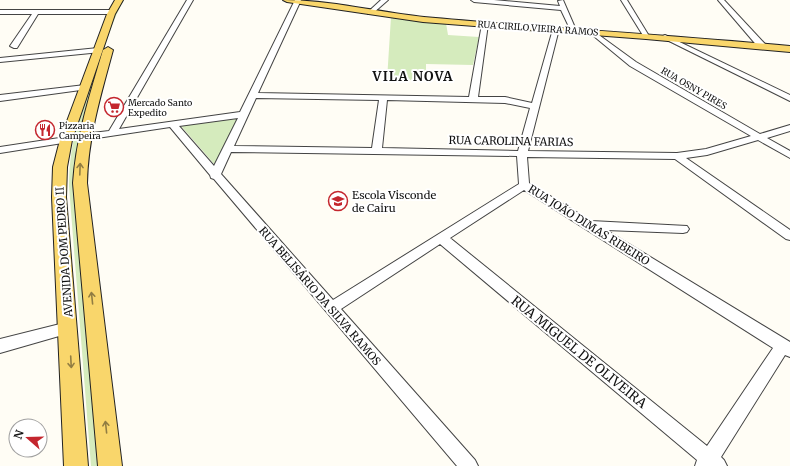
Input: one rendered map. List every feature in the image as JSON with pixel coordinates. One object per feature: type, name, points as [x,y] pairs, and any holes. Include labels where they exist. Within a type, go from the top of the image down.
[{"type":"main road","name":"AVENIDA DOM PEDRO II","points":[[110,466],[80,183],[81,153],[75,139],[85,88],[112,12],[119,0]]},
{"type":"main road","name":"AVENIDA DOM PEDRO II","points":[[76,466],[59,197],[60,167],[75,139],[119,15],[126,0]]},
{"type":"main road","name":"RUA CIRILO VIEIRA RAMOS","points":[[287,0],[370,13],[485,24],[666,37],[790,49]]},
{"type":"street","points":[[112,133],[190,0]]},
{"type":"street","points":[[370,13],[385,0]]},
{"type":"street","points":[[474,0],[564,8]]},
{"type":"street","points":[[561,0],[573,30]]},
{"type":"street","points":[[624,0],[646,36]]},
{"type":"street","points":[[721,0],[762,46]]},
{"type":"street","points":[[215,176],[297,1]]},
{"type":"street","points":[[0,12],[112,12]]},
{"type":"street","points":[[14,46],[36,12]]},
{"type":"street","points":[[473,100],[485,24]]},
{"type":"street","name":"RUA JOÃO DIMAS RIBEIRO","points":[[556,29],[522,154],[524,185],[786,348]]},
{"type":"street","name":"RUA OSNY PIRES","points":[[592,32],[633,64],[790,155]]},
{"type":"street","points":[[666,37],[790,98]]},
{"type":"street","points":[[0,60],[98,50]]},
{"type":"street","points":[[0,98],[85,88]]},
{"type":"street","points":[[252,96],[505,100],[535,106]]},
{"type":"street","points":[[377,152],[383,98]]},
{"type":"street","points":[[0,150],[244,114]]},
{"type":"street","name":"RUA BELISÁRIO DA SILVA RAMOS","points":[[172,124],[215,176],[469,466]]},
{"type":"street","name":"RUA CAROLINA FARIAS","points":[[228,149],[677,156],[707,152],[790,128]]},
{"type":"street","points":[[677,156],[790,236]]},
{"type":"street","points":[[331,308],[524,185]]},
{"type":"street","points":[[588,225],[683,229]]},
{"type":"street","name":"RUA MIGUEL DE OLIVEIRA","points":[[441,238],[711,464]]},
{"type":"street","points":[[0,346],[68,328]]},
{"type":"street","points":[[711,464],[786,348]]},
{"type":"green space","points":[[122,0],[124,0],[111,30],[87,106],[75,168],[74,184],[100,466],[91,466],[69,172],[75,133],[112,17]]},
{"type":"green space","points":[[391,17],[446,23],[448,35],[479,37],[473,65],[426,64],[426,80],[387,80]]},
{"type":"green space","points":[[238,118],[215,165],[181,126]]},
{"type":"place","name":"Mercado Santo Expedito","points":[[114,107]]},
{"type":"place","name":"Pizzaria Campeira","points":[[45,130]]},
{"type":"place","name":"Escola Visconde de Cairu","points":[[338,201]]},
{"type":"district","name":"VILA NOVA","points":[[413,76]]}]
